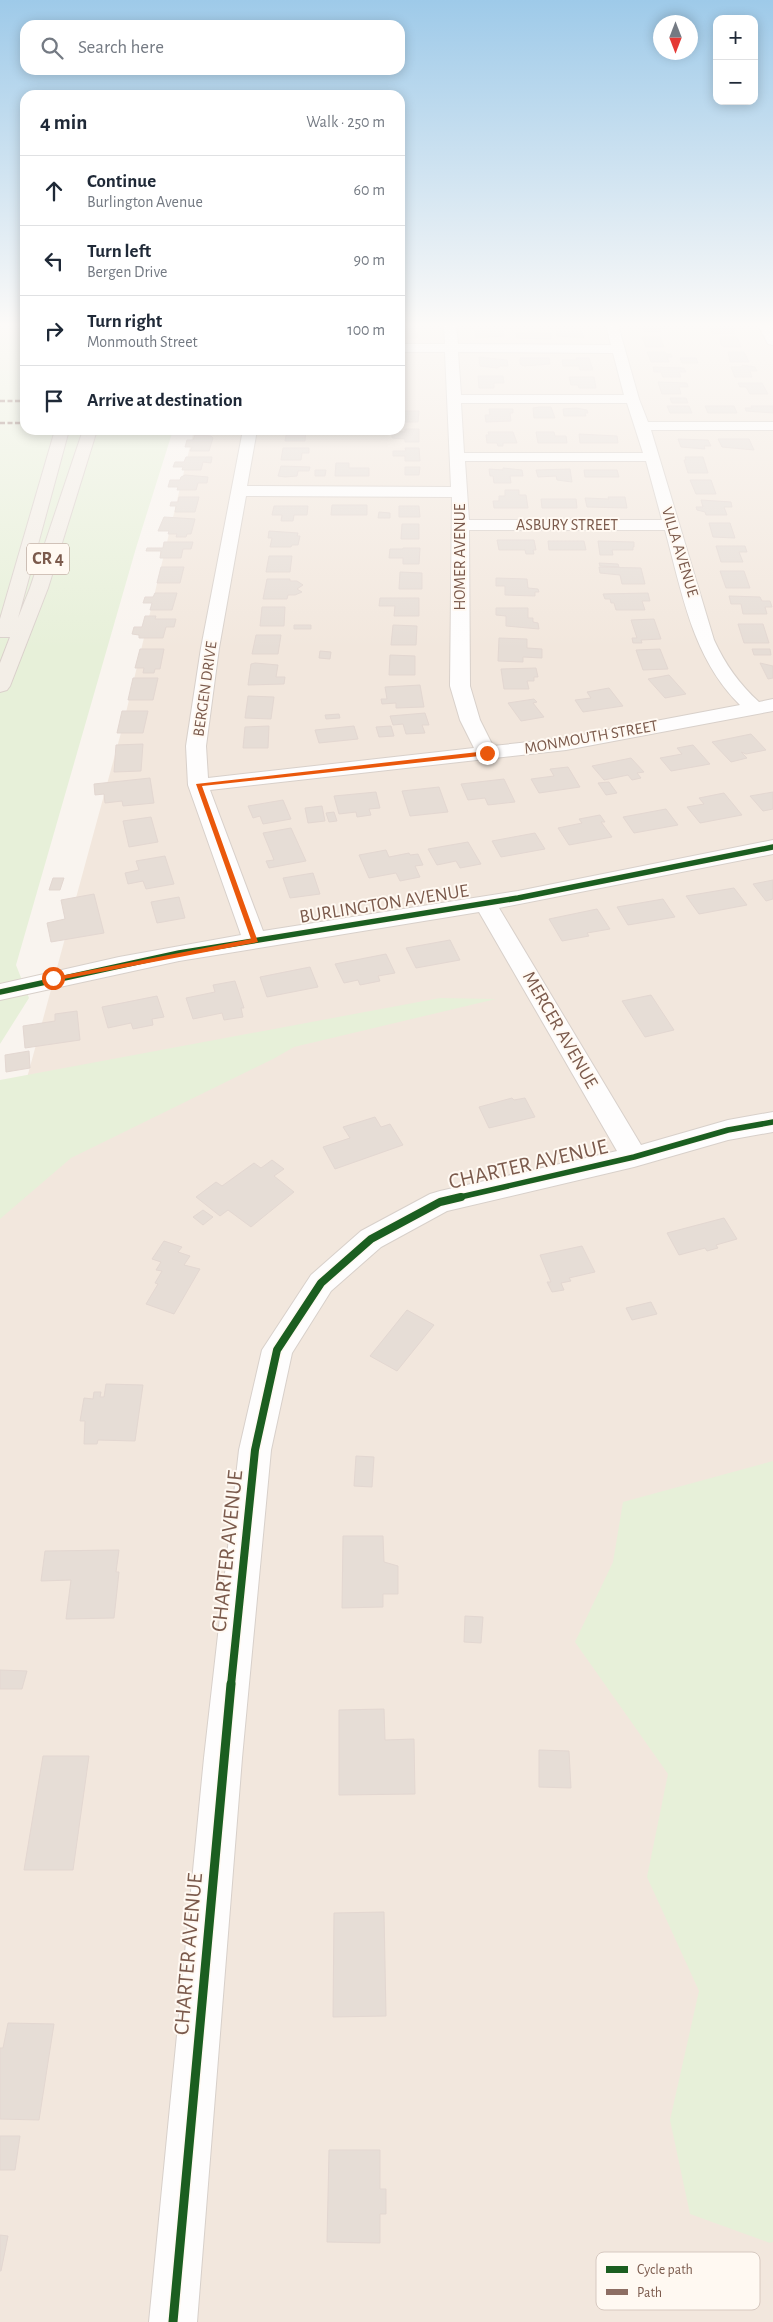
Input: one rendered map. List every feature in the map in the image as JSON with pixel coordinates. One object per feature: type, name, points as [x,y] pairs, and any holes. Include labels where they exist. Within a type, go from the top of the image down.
[{"type":"main road","name":"CR 4","points":[[0,656],[60,435]]},
{"type":"main road","name":"CR 4","points":[[0,686],[39,588],[88,435]]},
{"type":"street","name":"HOMER AVENUE","points":[[456,433],[461,525],[460,686],[470,720],[487,753]]},
{"type":"street","name":"VILLA AVENUE","points":[[645,433],[705,640],[715,664],[734,690],[763,706]]},
{"type":"street","name":"BERGEN DRIVE","points":[[249,435],[210,648],[196,746],[198,785],[255,940]]},
{"type":"street","points":[[457,457],[651,457]]},
{"type":"street","points":[[240,491],[459,492]]},
{"type":"street","name":"ASBURY STREET","points":[[461,525],[672,525]]},
{"type":"street","name":"MONMOUTH STREET","points":[[198,785],[566,744],[763,706]]},
{"type":"street","name":"BURLINGTON AVENUE","points":[[0,992],[53,978],[255,940],[486,903],[773,847]]},
{"type":"street","name":"MERCER AVENUE","points":[[486,903],[634,1157]]},
{"type":"street","name":"BURLINGTON AVENUE","points":[[0,978],[53,978]]},
{"type":"street","name":"CHARTER AVENUE","points":[[172,2322],[223,1758],[255,1450],[277,1350],[321,1283],[371,1239],[440,1202],[634,1157],[728,1130],[773,1122]]},
{"type":"shaded area","points":[[773,433],[773,2322],[0,2322],[0,1177],[122,729],[193,435]]},
{"type":"green space","points":[[0,433],[171,435],[136,548],[16,965],[29,998],[0,1044]]},
{"type":"green space","points":[[440,998],[496,999],[294,1047],[71,1158],[0,1219],[0,1080]]},
{"type":"green space","points":[[773,1461],[773,2242],[770,2243],[690,2214],[670,2120],[699,1991],[647,1877],[668,1774],[575,1642],[613,1562],[623,1502]]},
{"type":"building","points":[[419,433],[419,442],[405,442],[405,439],[392,438],[392,435]]},
{"type":"building","points":[[488,433],[513,433],[517,443],[503,443],[503,446],[498,446],[497,443],[487,443],[486,435],[489,435]]},
{"type":"building","points":[[536,433],[554,433],[555,436],[566,436],[567,443],[538,443]]},
{"type":"building","points":[[579,434],[617,436],[618,443],[580,443]]},
{"type":"building","points":[[195,435],[211,436],[213,438],[209,451],[190,451],[192,447],[185,447],[187,440],[193,440]]},
{"type":"building","points":[[286,435],[306,435],[305,441],[285,441]]},
{"type":"building","points":[[678,439],[708,440],[711,446],[704,446],[705,449],[681,447]]},
{"type":"building","points":[[718,439],[749,439],[754,450],[722,447]]},
{"type":"building","points":[[283,448],[309,448],[309,453],[302,453],[301,460],[281,460]]},
{"type":"building","points":[[405,448],[419,448],[420,461],[405,461],[405,456],[393,456],[393,451],[406,451]]},
{"type":"building","points":[[186,457],[212,457],[211,463],[203,462],[201,470],[182,470],[183,467],[173,467],[175,462],[184,462]]},
{"type":"building","points":[[685,457],[703,457],[708,473],[688,473],[684,460],[686,460]]},
{"type":"building","points":[[336,463],[349,463],[349,468],[369,468],[369,476],[335,476]]},
{"type":"building","points":[[281,466],[310,467],[309,471],[298,471],[297,476],[285,477],[278,476]]},
{"type":"building","points":[[405,467],[420,467],[419,475],[405,475]]},
{"type":"building","points":[[503,468],[522,470],[523,476],[510,476],[511,483],[494,483],[489,469],[503,470]]},
{"type":"building","points":[[570,469],[572,482],[557,480],[556,476],[538,477],[536,470]]},
{"type":"building","points":[[315,470],[326,470],[325,476],[315,476]]},
{"type":"building","points":[[584,470],[617,470],[619,477],[585,477]]},
{"type":"building","points":[[185,475],[208,477],[207,483],[198,483],[196,490],[177,490],[178,487],[168,487],[170,480],[180,480]]},
{"type":"building","points":[[690,480],[711,480],[716,494],[696,494]]},
{"type":"building","points":[[505,490],[519,490],[519,495],[526,495],[528,508],[494,508],[493,501],[499,501],[499,496],[505,496]]},
{"type":"building","points":[[179,497],[199,497],[195,512],[175,512],[176,506],[170,506],[171,502],[178,502]]},
{"type":"building","points":[[608,497],[625,497],[627,508],[587,507],[585,498],[609,499]]},
{"type":"building","points":[[541,499],[576,499],[577,508],[542,508]]},
{"type":"building","points":[[701,500],[731,502],[732,507],[724,507],[727,515],[706,515],[705,512],[697,510],[696,507],[703,507]]},
{"type":"building","points":[[332,505],[367,505],[367,515],[331,515]]},
{"type":"building","points":[[274,506],[308,506],[307,515],[294,515],[293,521],[281,521],[282,515],[272,515]]},
{"type":"building","points":[[399,506],[419,506],[420,517],[399,517]]},
{"type":"building","points":[[379,512],[390,513],[390,518],[378,518]]},
{"type":"building","points":[[164,517],[195,519],[191,534],[187,534],[186,537],[176,537],[177,534],[168,534],[169,531],[158,531]]},
{"type":"building","points":[[709,523],[730,523],[735,538],[713,537]]},
{"type":"building","points":[[402,524],[419,524],[419,539],[401,539]]},
{"type":"building","points":[[269,531],[298,533],[297,536],[300,536],[298,545],[270,547],[272,538],[268,538]]},
{"type":"building","points":[[497,540],[534,540],[536,550],[533,550],[534,554],[526,554],[525,550],[499,550]]},
{"type":"building","points":[[548,541],[584,541],[586,550],[549,550]]},
{"type":"building","points":[[598,541],[634,542],[634,547],[633,550],[612,550],[613,555],[600,555]]},
{"type":"building","points":[[164,542],[193,542],[191,549],[183,549],[181,558],[160,558],[161,551],[146,551],[147,548],[163,548]]},
{"type":"building","points":[[716,546],[745,546],[747,552],[739,552],[743,562],[721,562]]},
{"type":"building","points":[[420,548],[419,564],[403,564],[403,558],[389,558],[390,549]]},
{"type":"building","points":[[269,556],[292,556],[290,572],[266,572]]},
{"type":"building","points":[[599,563],[618,564],[619,567],[600,566]]},
{"type":"building","points":[[161,567],[184,567],[180,583],[157,583]]},
{"type":"building","points":[[599,567],[641,568],[645,584],[622,584],[620,575],[600,573]]},
{"type":"building","points":[[720,571],[744,571],[750,588],[726,588]]},
{"type":"building","points":[[400,572],[422,573],[422,589],[399,589]]},
{"type":"building","points":[[496,578],[527,579],[528,588],[538,589],[539,592],[535,592],[535,596],[505,595],[505,586],[496,586]]},
{"type":"building","points":[[267,579],[290,579],[290,581],[297,581],[303,585],[297,589],[302,592],[288,595],[287,599],[263,599]]},
{"type":"building","points":[[155,593],[177,593],[172,610],[150,610],[152,603],[143,603],[145,597],[153,597]]},
{"type":"building","points":[[648,593],[650,601],[642,601],[645,610],[616,610],[614,603],[611,603],[610,599],[605,599],[603,594]]},
{"type":"building","points":[[729,596],[760,597],[762,601],[770,601],[772,607],[765,607],[767,614],[743,614],[741,604],[731,604]]},
{"type":"building","points":[[380,598],[419,598],[419,616],[394,616],[395,606],[379,606]]},
{"type":"building","points":[[262,607],[285,607],[284,626],[260,626]]},
{"type":"building","points":[[496,608],[528,608],[528,618],[533,618],[533,622],[538,623],[539,629],[506,626],[506,616],[496,615]]},
{"type":"building","points":[[145,616],[156,616],[155,619],[176,619],[174,627],[166,627],[163,638],[139,638],[139,635],[132,634],[134,627],[142,627]]},
{"type":"building","points":[[654,619],[661,639],[641,640],[642,643],[633,643],[632,638],[637,638],[631,620]]},
{"type":"building","points":[[738,624],[763,624],[769,643],[744,643]]},
{"type":"building","points":[[294,625],[311,625],[311,629],[294,629]]},
{"type":"building","points":[[393,625],[417,626],[416,645],[391,645]]},
{"type":"building","points":[[256,635],[281,635],[278,654],[252,654]]},
{"type":"building","points":[[499,638],[527,639],[527,648],[542,649],[542,658],[523,657],[523,662],[498,661]]},
{"type":"building","points":[[140,649],[164,649],[160,669],[155,669],[154,673],[143,673],[144,668],[135,668]]},
{"type":"building","points":[[660,649],[668,669],[643,670],[636,650]]},
{"type":"building","points":[[752,649],[770,649],[771,655],[754,655]]},
{"type":"building","points":[[320,651],[331,652],[330,659],[319,658]]},
{"type":"building","points":[[390,655],[415,656],[415,675],[389,675]]},
{"type":"building","points":[[760,663],[773,666],[773,678],[768,679]]},
{"type":"building","points":[[251,664],[278,665],[276,677],[285,677],[284,684],[248,685]]},
{"type":"building","points":[[536,668],[538,677],[534,677],[534,681],[527,681],[529,689],[504,689],[501,669]]},
{"type":"building","points":[[669,675],[686,694],[665,698],[648,679]]},
{"type":"building","points":[[133,678],[158,678],[153,700],[128,700]]},
{"type":"building","points":[[420,685],[424,707],[396,708],[396,703],[382,704],[381,699],[387,699],[385,687]]},
{"type":"building","points":[[609,688],[623,706],[583,712],[575,700],[591,698],[587,692]]},
{"type":"building","points":[[248,696],[274,697],[271,719],[245,718]]},
{"type":"building","points":[[534,699],[537,702],[533,703],[544,717],[521,721],[508,703]]},
{"type":"building","points":[[122,711],[148,711],[143,733],[117,733]]},
{"type":"building","points":[[425,713],[429,725],[422,725],[425,733],[406,734],[403,724],[393,725],[390,716]]},
{"type":"building","points":[[339,714],[340,718],[326,719],[325,715]]},
{"type":"building","points":[[269,726],[268,748],[243,748],[245,727]]},
{"type":"building","points":[[354,726],[358,739],[319,743],[315,730]]},
{"type":"building","points":[[391,726],[394,736],[379,737],[376,727]]},
{"type":"building","points":[[751,734],[766,750],[746,754],[741,752],[747,758],[731,762],[712,742]]},
{"type":"building","points":[[143,744],[141,771],[114,772],[116,745]]},
{"type":"building","points":[[693,745],[710,764],[671,771],[660,758],[682,754],[677,748]]},
{"type":"building","points":[[631,758],[644,772],[637,773],[641,778],[632,780],[628,775],[604,780],[592,766]]},
{"type":"building","points":[[568,767],[580,787],[539,793],[531,779],[554,776],[550,769]]},
{"type":"building","points":[[150,778],[154,803],[123,806],[122,801],[105,803],[104,794],[95,795],[94,784]]},
{"type":"building","points":[[504,779],[515,802],[488,805],[485,798],[468,800],[461,784]]},
{"type":"building","points":[[609,782],[617,793],[606,795],[598,783]]},
{"type":"building","points":[[439,787],[448,812],[410,816],[402,791]]},
{"type":"building","points":[[376,792],[380,808],[369,809],[371,815],[357,817],[356,812],[339,814],[334,796]]},
{"type":"building","points":[[773,792],[773,809],[763,811],[750,796]]},
{"type":"building","points":[[724,793],[742,815],[700,823],[687,807],[704,804],[699,798]]},
{"type":"building","points":[[283,800],[291,819],[263,824],[260,816],[253,818],[248,806]]},
{"type":"building","points":[[322,806],[325,821],[308,823],[305,808]]},
{"type":"building","points":[[666,809],[678,825],[634,833],[623,817]]},
{"type":"building","points":[[334,812],[337,821],[329,822],[326,813]]},
{"type":"building","points":[[600,815],[605,822],[601,822],[612,837],[569,845],[558,828],[582,823],[579,819]]},
{"type":"building","points":[[151,817],[158,842],[129,847],[123,821]]},
{"type":"building","points":[[291,828],[306,861],[269,868],[266,861],[274,860],[263,833]]},
{"type":"building","points":[[535,833],[545,849],[501,857],[492,841]]},
{"type":"building","points":[[468,842],[481,864],[460,868],[456,861],[437,865],[428,849]]},
{"type":"building","points":[[386,850],[389,857],[409,853],[410,855],[418,854],[423,865],[415,866],[420,877],[400,881],[396,873],[369,878],[359,855]]},
{"type":"building","points":[[165,856],[174,884],[146,889],[143,881],[128,884],[125,873],[139,870],[136,861]]},
{"type":"building","points":[[313,873],[320,894],[290,898],[283,878]]},
{"type":"building","points":[[53,878],[64,878],[60,890],[49,890]]},
{"type":"building","points":[[773,880],[773,899],[766,901],[753,884]]},
{"type":"building","points":[[734,888],[747,905],[699,914],[686,896]]},
{"type":"building","points":[[94,894],[104,933],[51,942],[47,923],[65,919],[61,900]]},
{"type":"building","points":[[179,897],[185,918],[157,923],[151,902]]},
{"type":"building","points":[[663,899],[675,917],[628,925],[617,907]]},
{"type":"building","points":[[597,909],[610,929],[587,933],[589,936],[562,941],[549,919]]},
{"type":"building","points":[[450,940],[460,960],[416,968],[406,948]]},
{"type":"building","points":[[386,954],[395,973],[378,976],[380,981],[360,985],[358,980],[344,983],[335,964]]},
{"type":"building","points":[[310,967],[318,987],[267,997],[260,977]]},
{"type":"building","points":[[235,981],[244,1008],[241,1008],[243,1017],[224,1020],[222,1013],[193,1019],[186,998],[215,992],[213,985]]},
{"type":"building","points":[[651,995],[674,1030],[645,1037],[622,1001]]},
{"type":"building","points":[[157,996],[164,1017],[152,1019],[153,1025],[133,1029],[131,1023],[108,1028],[102,1007]]},
{"type":"building","points":[[77,1011],[80,1040],[25,1048],[23,1026],[55,1021],[55,1014]]},
{"type":"building","points":[[29,1051],[30,1068],[6,1072],[5,1055]]},
{"type":"building","points":[[512,1098],[514,1100],[525,1098],[535,1117],[489,1128],[479,1107]]},
{"type":"building","points":[[375,1117],[381,1127],[390,1124],[403,1145],[335,1169],[323,1147],[350,1138],[343,1127]]},
{"type":"building","points":[[272,1160],[284,1169],[274,1176],[294,1192],[251,1227],[228,1210],[220,1216],[196,1197],[216,1182],[222,1186],[254,1163],[261,1168]]},
{"type":"building","points":[[203,1210],[213,1217],[203,1225],[193,1217]]},
{"type":"building","points":[[724,1218],[737,1239],[716,1245],[718,1248],[707,1251],[705,1248],[679,1255],[667,1233]]},
{"type":"building","points":[[164,1241],[182,1247],[178,1252],[190,1256],[184,1265],[200,1269],[174,1314],[146,1304],[158,1284],[155,1283],[162,1271],[156,1270],[161,1262],[152,1259]]},
{"type":"building","points":[[582,1246],[595,1272],[569,1278],[571,1281],[561,1283],[564,1290],[552,1292],[547,1282],[551,1282],[540,1255]]},
{"type":"building","points":[[651,1302],[657,1314],[632,1320],[626,1308]]},
{"type":"building","points":[[407,1310],[434,1325],[397,1371],[370,1356]]},
{"type":"building","points":[[106,1384],[143,1385],[135,1441],[98,1440],[97,1444],[84,1444],[85,1421],[80,1421],[84,1398],[93,1399],[94,1392],[101,1392],[100,1397],[104,1397]]},
{"type":"building","points":[[356,1456],[374,1457],[372,1487],[354,1486]]},
{"type":"building","points":[[343,1536],[383,1536],[384,1562],[398,1566],[398,1594],[383,1594],[383,1607],[342,1608]]},
{"type":"building","points":[[119,1550],[116,1572],[119,1572],[114,1618],[66,1619],[71,1580],[41,1581],[45,1551]]},
{"type":"building","points":[[465,1616],[483,1617],[481,1643],[464,1642]]},
{"type":"building","points":[[0,1670],[27,1671],[22,1689],[0,1689]]},
{"type":"building","points":[[384,1709],[385,1740],[414,1739],[415,1794],[339,1795],[339,1710]]},
{"type":"building","points":[[539,1750],[569,1751],[571,1788],[539,1787]]},
{"type":"building","points":[[43,1756],[89,1756],[73,1870],[24,1870]]},
{"type":"building","points":[[384,1912],[386,2016],[333,2017],[334,1913]]},
{"type":"building","points":[[8,2023],[54,2024],[39,2120],[0,2119],[0,2048],[3,2048]]},
{"type":"building","points":[[0,2136],[20,2136],[15,2170],[0,2170]]},
{"type":"building","points":[[329,2150],[380,2150],[380,2189],[386,2189],[386,2214],[380,2214],[380,2243],[327,2242]]},
{"type":"building","points":[[0,2235],[8,2236],[1,2271],[0,2271]]},
{"type":"cycle path","points":[[0,992],[179,953],[518,898],[773,847]]},
{"type":"cycle path","points":[[173,2322],[223,1758],[255,1450],[277,1350],[321,1283],[371,1239],[440,1202],[634,1157],[728,1130],[773,1122]]},
{"type":"route","points":[[53,978],[255,940],[210,822],[198,785],[487,753]]}]
